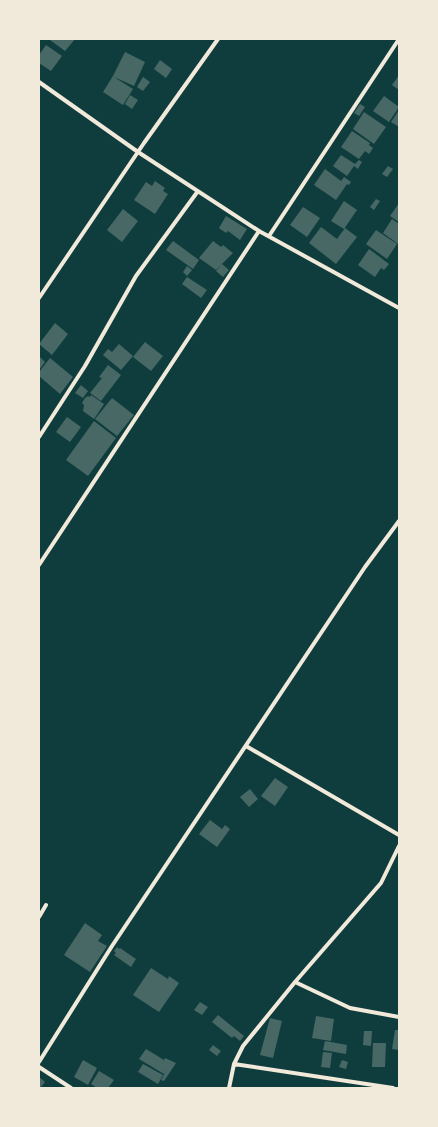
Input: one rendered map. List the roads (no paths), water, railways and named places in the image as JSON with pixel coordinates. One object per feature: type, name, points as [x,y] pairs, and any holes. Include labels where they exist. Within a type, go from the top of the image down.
[{"type":"street","points":[[39,298],[138,152],[218,39]]},
{"type":"street","points":[[269,236],[399,39]]},
{"type":"street","points":[[39,82],[138,152],[258,230],[399,308]]},
{"type":"street","points":[[39,438],[85,366],[136,276],[198,191]]},
{"type":"street","points":[[39,565],[258,230]]},
{"type":"street","points":[[39,1062],[112,946],[365,567],[399,521]]},
{"type":"street","points":[[246,746],[399,835]]},
{"type":"street","points":[[229,1088],[234,1064],[242,1046],[381,883],[399,846]]},
{"type":"street","points":[[39,917],[46,905]]},
{"type":"street","points":[[295,982],[350,1008],[399,1017]]},
{"type":"street","points":[[234,1064],[393,1088]]},
{"type":"street","points":[[39,1067],[70,1088]]}]
